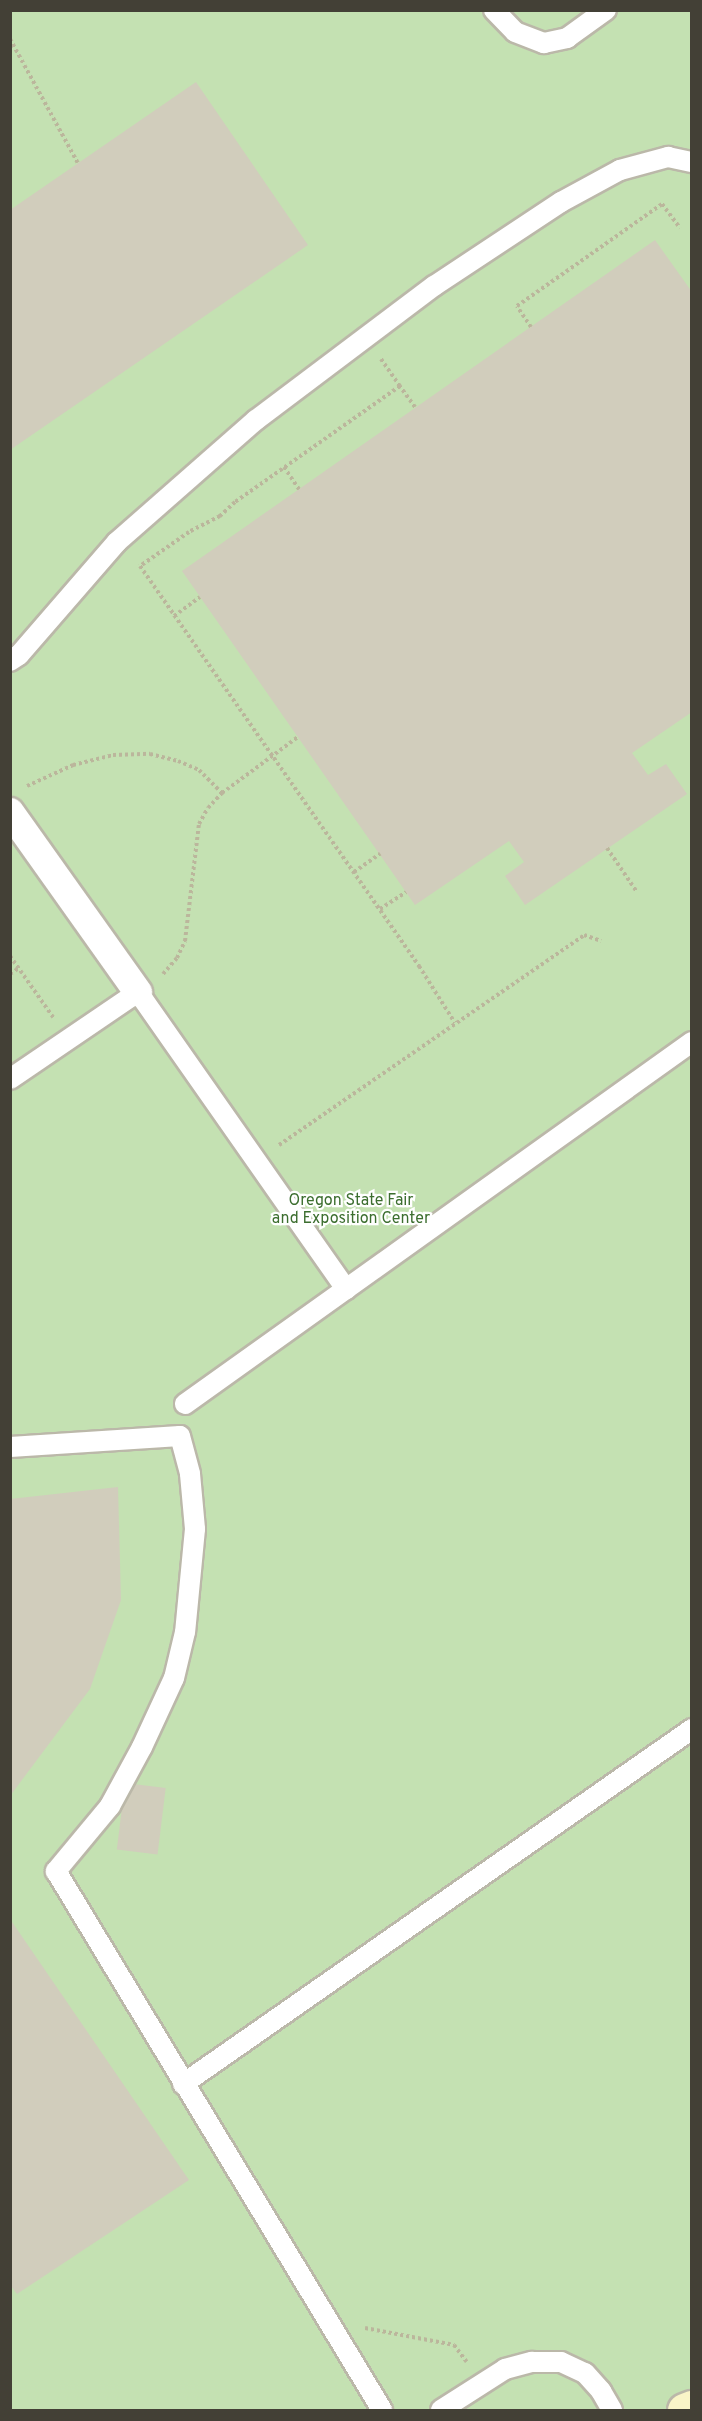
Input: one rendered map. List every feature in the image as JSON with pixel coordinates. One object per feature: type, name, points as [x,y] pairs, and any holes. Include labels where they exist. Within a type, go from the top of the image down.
[{"type":"main road","points":[[684,2410],[692,2407]]},
{"type":"street","points":[[14,802],[138,992]]},
{"type":"lane","points":[[494,10],[515,32],[544,43],[567,38],[606,10]]},
{"type":"lane","points":[[10,662],[19,656],[126,534],[256,420],[434,286],[561,202],[620,170],[668,157],[692,162]]},
{"type":"lane","points":[[10,1079],[138,992],[346,1288]]},
{"type":"lane","points":[[185,1404],[692,1042]]},
{"type":"lane","points":[[10,1447],[180,1436],[190,1474],[195,1529],[185,1632],[174,1678],[142,1747],[110,1806],[56,1871],[382,2410]]},
{"type":"lane","points":[[183,2084],[692,1729]]},
{"type":"lane","points":[[441,2410],[505,2368],[532,2362],[561,2362],[585,2373],[601,2391],[612,2410]]},
{"type":"path","points":[[10,39],[78,163]]},
{"type":"path","points":[[531,327],[517,306],[662,204],[680,228]]},
{"type":"path","points":[[415,407],[400,386],[235,502],[220,516],[189,532],[140,566],[380,909],[455,1023]]},
{"type":"path","points":[[284,467],[299,489]]},
{"type":"path","points":[[174,616],[200,597]]},
{"type":"path","points":[[138,992],[161,975],[177,958],[185,941],[200,824],[207,808],[222,794],[298,737]]},
{"type":"path","points":[[14,802],[73,765],[112,755],[150,754],[178,761],[199,770],[222,794]]},
{"type":"path","points":[[607,848],[637,892]]},
{"type":"path","points":[[354,872],[380,854]]},
{"type":"path","points":[[380,909],[406,892]]},
{"type":"path","points":[[256,1161],[584,935],[601,941]]},
{"type":"path","points":[[10,956],[68,1040]]},
{"type":"path","points":[[10,974],[19,968]]},
{"type":"path","points":[[327,2320],[454,2344],[471,2368]]},
{"type":"green space","name":"Oregon State Fair and Exposition Center","points":[[11,11],[691,11],[691,2410],[11,2410]]},
{"type":"building","points":[[196,82],[308,245],[10,450],[10,210]]},
{"type":"building","points":[[655,240],[692,292],[692,712],[632,753],[648,775],[666,764],[687,794],[525,905],[505,876],[524,862],[509,841],[415,905],[182,571]]},
{"type":"building","points":[[118,1487],[121,1600],[90,1689],[10,1796],[10,1499]]},
{"type":"building","points":[[125,1783],[166,1788],[158,1854],[117,1850]]},
{"type":"building","points":[[10,1919],[189,2180],[17,2294],[10,2285]]}]
